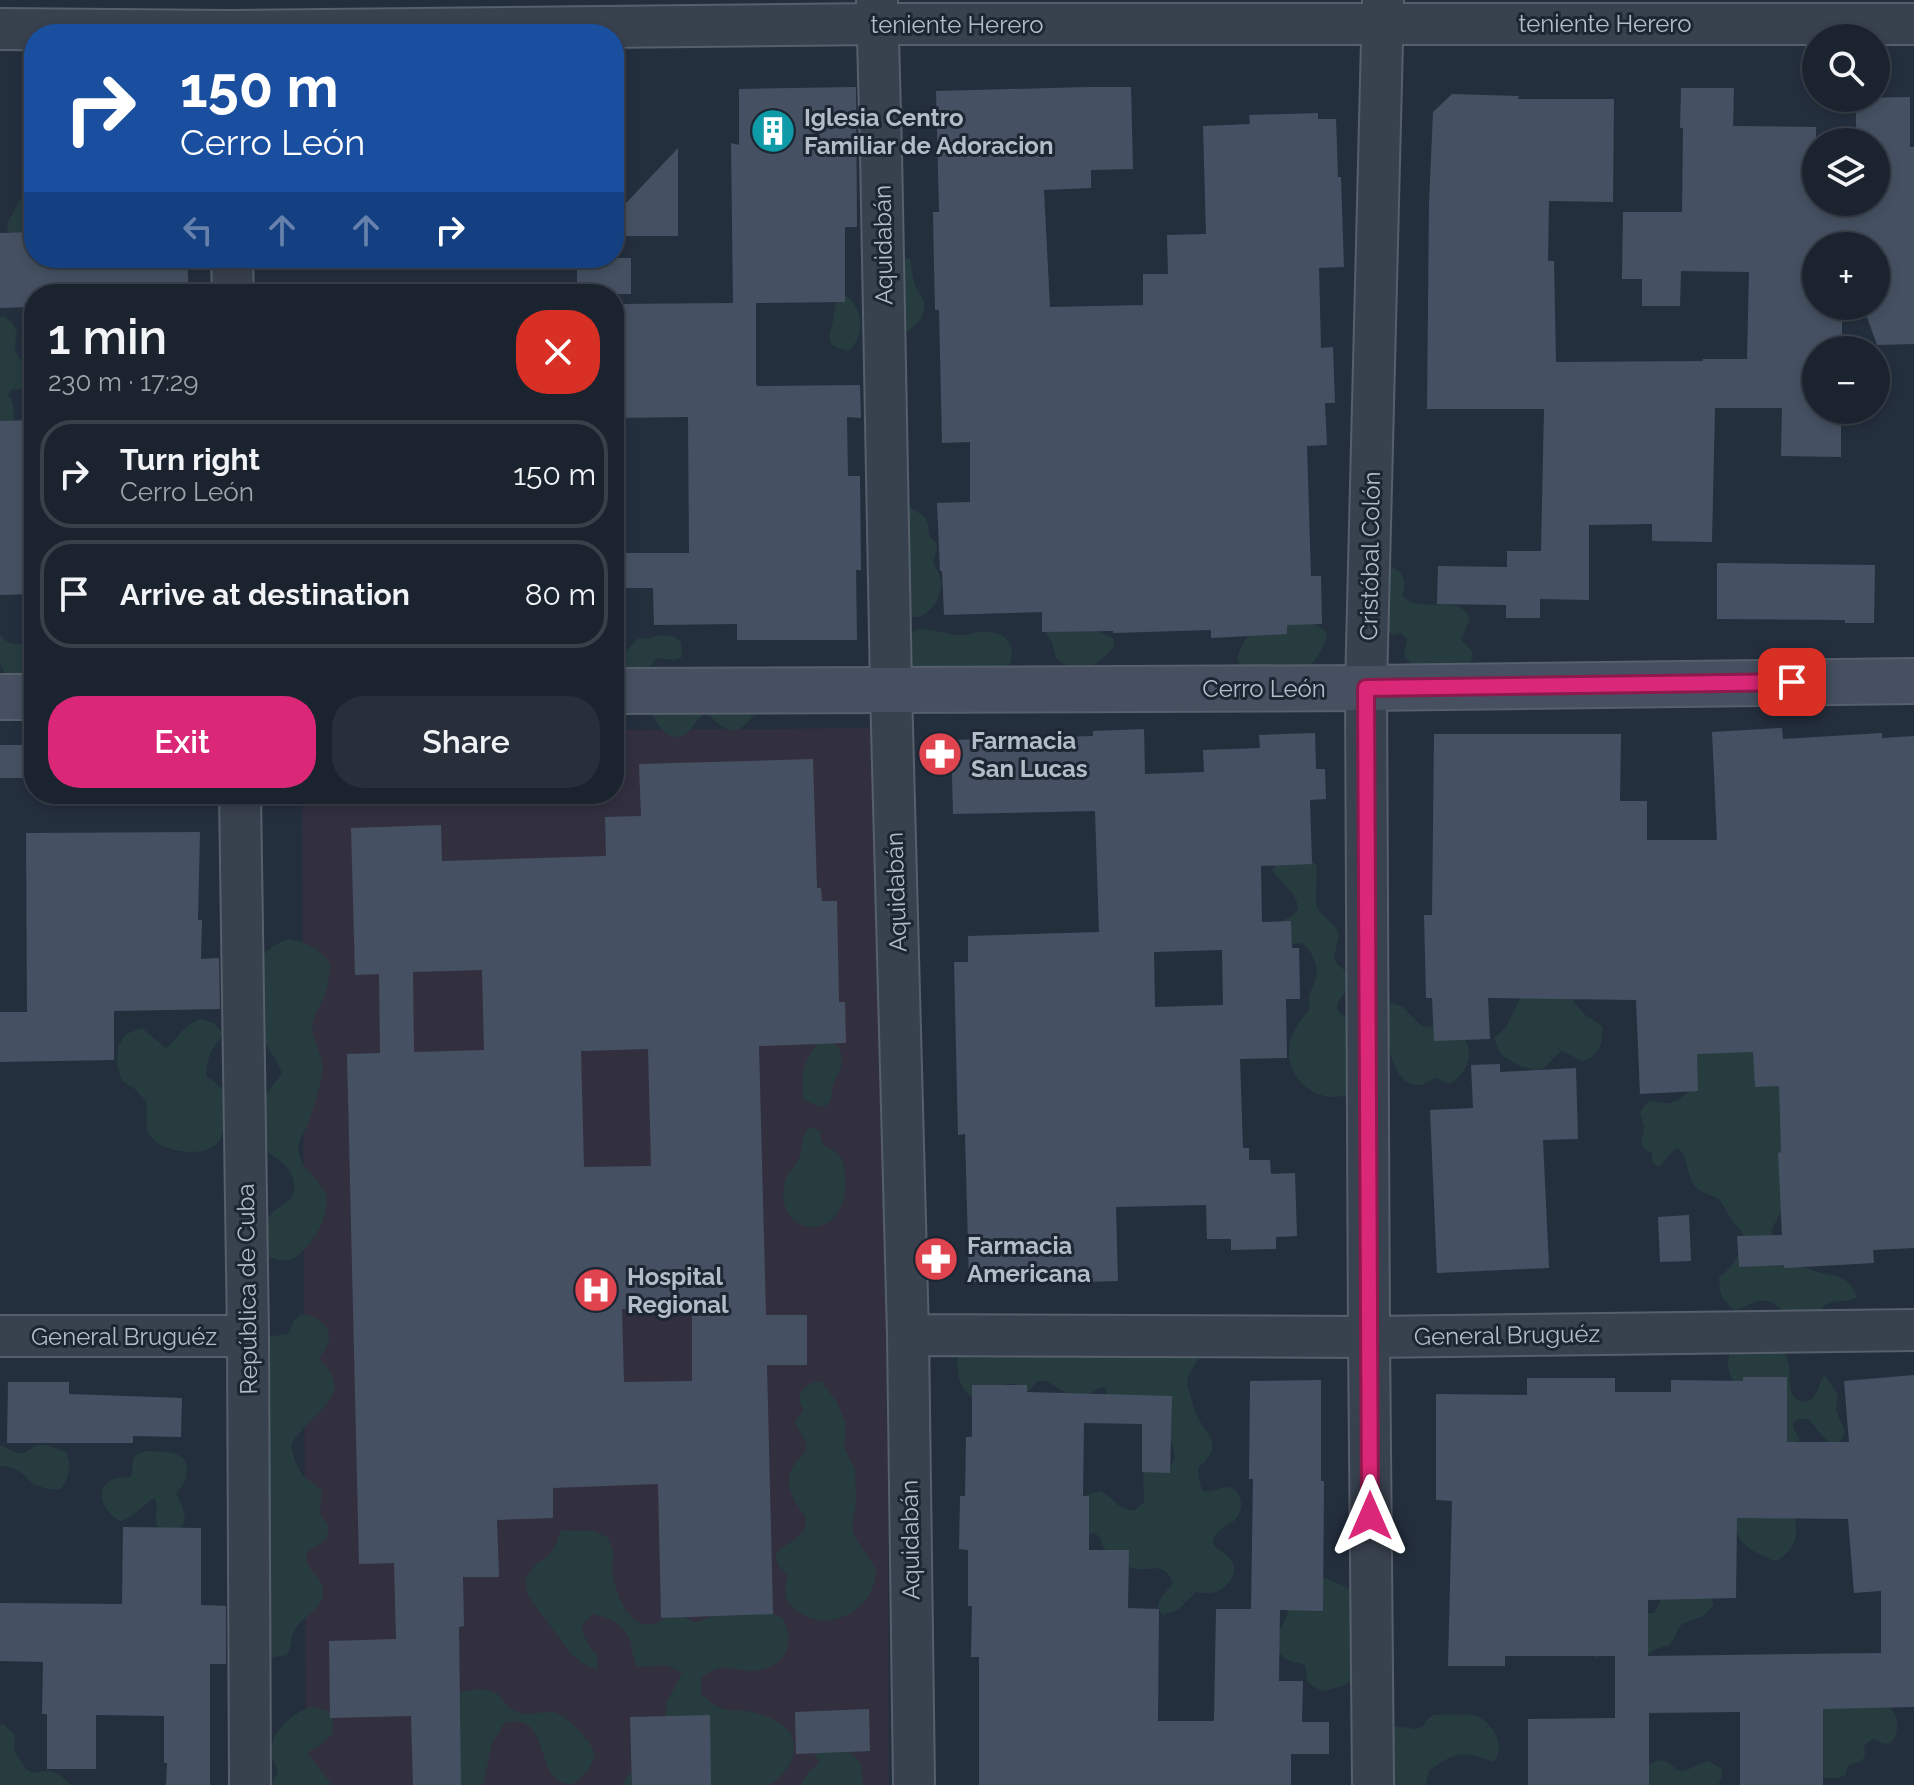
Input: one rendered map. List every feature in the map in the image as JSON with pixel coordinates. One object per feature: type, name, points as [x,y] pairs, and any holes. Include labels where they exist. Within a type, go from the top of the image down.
[{"type":"street","name":"teniente Herero","points":[[164,24],[877,12],[1383,11],[1914,24]]},
{"type":"street","name":"Cristóbal Colón","points":[[1373,1785],[1366,688],[1383,11]]},
{"type":"street","name":"Aquidabán","points":[[877,12],[908,1335],[914,1785]]},
{"type":"street","name":"teniente Herero","points":[[0,29],[24,28]]},
{"type":"street","name":"Cerro León","points":[[624,691],[1366,688],[1914,681]]},
{"type":"street","points":[[0,697],[24,697]]},
{"type":"street","name":"República de Cuba","points":[[240,804],[248,1336],[250,1785]]},
{"type":"street","name":"General Bruguéz","points":[[908,1335],[1369,1337],[1914,1330]]},
{"type":"street","name":"General Bruguéz","points":[[0,1336],[248,1336]]},
{"type":"shaded area","name":"Hospital Regional","points":[[885,728],[889,1785],[306,1785],[302,804],[624,804],[624,730]]},
{"type":"green space","points":[[24,165],[24,230],[20,236],[12,235],[7,229],[23,195],[21,171]]},
{"type":"green space","points":[[910,258],[924,313],[919,322],[902,333],[895,260]]},
{"type":"green space","points":[[846,296],[856,308],[860,322],[858,337],[849,351],[834,345],[830,338],[836,302]]},
{"type":"green space","points":[[0,317],[5,317],[17,332],[15,348],[24,362],[24,387],[12,389],[8,395],[13,407],[13,427],[0,435]]},
{"type":"green space","points":[[906,503],[927,521],[930,537],[936,542],[933,563],[941,581],[938,598],[931,608],[915,617],[897,614]]},
{"type":"green space","points":[[1389,565],[1403,577],[1402,595],[1410,601],[1448,604],[1464,611],[1470,619],[1461,640],[1472,651],[1473,658],[1468,665],[1425,668],[1404,656],[1407,639],[1401,633],[1394,635],[1386,631]]},
{"type":"green space","points":[[1283,622],[1301,622],[1323,629],[1327,634],[1315,660],[1309,667],[1264,666],[1252,674],[1245,673],[1237,659],[1244,642],[1253,633]]},
{"type":"green space","points":[[918,629],[956,635],[990,632],[1003,636],[1012,652],[1008,668],[916,685],[900,644]]},
{"type":"green space","points":[[1093,629],[1114,639],[1114,647],[1094,665],[1080,669],[1056,658],[1052,642],[1044,630]]},
{"type":"green space","points":[[0,635],[11,643],[24,644],[24,682],[9,680],[0,664]]},
{"type":"green space","points":[[660,635],[672,636],[681,642],[681,658],[657,658],[648,669],[631,671],[624,666],[625,654],[639,638]]},
{"type":"green space","points":[[762,702],[748,722],[738,729],[727,729],[705,714],[689,732],[680,737],[664,731],[652,710]]},
{"type":"green space","points":[[1311,860],[1317,866],[1316,904],[1336,928],[1339,935],[1334,957],[1349,974],[1347,988],[1337,1008],[1350,1020],[1349,1094],[1337,1097],[1314,1092],[1304,1085],[1296,1076],[1289,1054],[1293,1032],[1310,1008],[1309,997],[1317,971],[1306,946],[1280,938],[1279,923],[1298,909],[1292,892],[1272,870],[1277,864]]},
{"type":"green space","points":[[289,939],[312,947],[330,964],[327,987],[312,1029],[322,1060],[322,1074],[314,1107],[298,1149],[303,1163],[324,1190],[326,1213],[308,1245],[296,1257],[285,1261],[269,1256],[263,1246],[268,1219],[291,1198],[294,1185],[289,1170],[269,1153],[263,1136],[264,1097],[282,1073],[261,1032],[257,1004],[259,961],[272,947]]},
{"type":"green space","points":[[1533,990],[1569,996],[1585,1015],[1598,1023],[1603,1028],[1597,1053],[1583,1061],[1561,1051],[1543,1069],[1535,1070],[1520,1066],[1500,1053],[1494,1038],[1506,1027],[1520,999]]},
{"type":"green space","points":[[1392,1003],[1403,1007],[1423,1027],[1434,1026],[1464,1038],[1469,1051],[1467,1064],[1450,1084],[1435,1078],[1417,1085],[1399,1075],[1390,1052],[1386,1026],[1384,1005]]},
{"type":"green space","points":[[200,1019],[214,1023],[224,1035],[210,1053],[206,1076],[224,1092],[224,1126],[221,1138],[207,1150],[175,1150],[161,1145],[147,1132],[146,1101],[122,1081],[117,1065],[118,1046],[126,1034],[142,1028],[166,1048]]},
{"type":"green space","points":[[1728,1029],[1779,1075],[1786,1201],[1771,1236],[1805,1267],[1847,1282],[1857,1297],[1826,1305],[1818,1314],[1789,1319],[1770,1302],[1755,1302],[1735,1310],[1726,1302],[1719,1277],[1737,1257],[1743,1243],[1742,1232],[1719,1199],[1695,1186],[1678,1148],[1658,1167],[1652,1162],[1652,1153],[1645,1150],[1641,1143],[1644,1128],[1640,1113],[1644,1106],[1650,1101],[1676,1101],[1684,1095],[1692,1086],[1686,1056]]},
{"type":"green space","points":[[824,1038],[837,1046],[841,1064],[830,1100],[826,1106],[817,1106],[803,1099],[803,1080],[808,1059]]},
{"type":"green space","points":[[810,1127],[820,1131],[822,1142],[841,1158],[845,1188],[841,1207],[832,1219],[821,1226],[809,1227],[797,1222],[788,1213],[784,1200],[786,1179],[800,1157],[804,1135]]},
{"type":"green space","points":[[1060,1313],[1204,1351],[1187,1383],[1194,1409],[1213,1445],[1207,1459],[1198,1468],[1200,1484],[1203,1491],[1225,1487],[1233,1489],[1241,1501],[1235,1520],[1214,1538],[1213,1544],[1234,1566],[1231,1580],[1220,1590],[1196,1592],[1178,1610],[1163,1615],[1158,1609],[1159,1602],[1173,1583],[1165,1571],[1128,1566],[1108,1552],[1100,1537],[1094,1533],[1086,1534],[1080,1500],[1101,1491],[1127,1510],[1138,1508],[1144,1502],[1143,1472],[1149,1467],[1172,1465],[1175,1457],[1170,1434],[1109,1402],[1105,1387],[1080,1401],[1046,1381],[1038,1381],[1027,1392],[1014,1384],[1006,1384],[1001,1391],[978,1401],[961,1384],[959,1347]]},
{"type":"green space","points":[[301,1314],[316,1318],[327,1329],[328,1342],[319,1358],[333,1378],[334,1389],[325,1405],[291,1445],[302,1475],[322,1490],[320,1514],[329,1527],[326,1539],[310,1550],[306,1559],[323,1587],[320,1603],[295,1629],[287,1655],[270,1658],[262,1654],[257,1384],[268,1363],[266,1341],[272,1336],[288,1334],[294,1320]]},
{"type":"green space","points":[[1736,1341],[1781,1347],[1788,1363],[1791,1392],[1801,1401],[1812,1398],[1825,1375],[1838,1395],[1836,1410],[1845,1432],[1837,1444],[1829,1443],[1808,1419],[1793,1422],[1799,1437],[1793,1515],[1796,1535],[1791,1548],[1776,1561],[1744,1544],[1732,1523],[1735,1386],[1728,1364]]},
{"type":"green space","points":[[822,1382],[836,1401],[846,1423],[844,1448],[855,1469],[856,1502],[852,1528],[876,1569],[869,1595],[861,1605],[839,1618],[826,1620],[813,1619],[791,1605],[785,1593],[788,1576],[776,1559],[780,1549],[799,1536],[806,1525],[806,1517],[791,1492],[789,1478],[795,1463],[807,1449],[795,1422],[804,1410],[799,1397],[806,1387]]},
{"type":"green space","points":[[0,1445],[16,1453],[24,1453],[37,1445],[66,1452],[69,1466],[64,1485],[61,1489],[43,1488],[14,1468],[0,1466]]},
{"type":"green space","points":[[147,1451],[172,1453],[186,1463],[185,1480],[176,1494],[184,1515],[180,1528],[160,1530],[156,1521],[155,1499],[121,1521],[104,1506],[102,1494],[106,1484],[114,1479],[131,1477],[133,1460]]},
{"type":"green space","points":[[561,1530],[593,1531],[607,1537],[612,1550],[617,1592],[625,1609],[644,1624],[658,1623],[672,1615],[695,1623],[723,1612],[769,1612],[783,1618],[788,1639],[779,1661],[751,1671],[715,1669],[702,1677],[701,1693],[719,1708],[763,1715],[786,1728],[794,1742],[794,1750],[789,1765],[778,1779],[769,1785],[622,1785],[629,1774],[655,1758],[667,1702],[682,1673],[668,1665],[637,1667],[628,1634],[610,1619],[592,1614],[581,1627],[587,1643],[597,1655],[598,1670],[571,1654],[527,1594],[526,1578],[556,1545]]},
{"type":"green space","points":[[1326,1578],[1354,1591],[1350,1640],[1359,1652],[1350,1681],[1340,1687],[1321,1691],[1307,1682],[1305,1666],[1283,1656],[1273,1646],[1272,1638],[1286,1618],[1289,1594],[1316,1579]]},
{"type":"green space","points":[[1672,1593],[1711,1597],[1714,1604],[1703,1616],[1682,1624],[1669,1645],[1653,1650],[1647,1656],[1602,1653],[1597,1659],[1591,1653],[1647,1613],[1654,1613],[1661,1600]]},
{"type":"green space","points":[[476,1689],[494,1692],[517,1712],[553,1712],[572,1723],[593,1750],[592,1763],[586,1772],[572,1784],[560,1781],[546,1762],[531,1727],[520,1722],[505,1722],[492,1743],[483,1785],[434,1785],[460,1692]]},
{"type":"green space","points":[[1801,1704],[1888,1704],[1896,1718],[1896,1733],[1892,1743],[1884,1744],[1873,1739],[1864,1745],[1864,1758],[1847,1767],[1843,1776],[1820,1777]]},
{"type":"green space","points":[[312,1707],[328,1711],[333,1717],[332,1734],[307,1753],[332,1785],[270,1785],[278,1770],[270,1756],[275,1736],[291,1718]]},
{"type":"green space","points":[[1433,1715],[1474,1715],[1492,1728],[1499,1749],[1494,1762],[1460,1754],[1429,1771],[1426,1785],[1373,1785],[1387,1731],[1393,1726],[1416,1729]]},
{"type":"green space","points":[[3,1724],[15,1735],[14,1751],[27,1770],[34,1773],[54,1772],[71,1785],[0,1785],[0,1725]]},
{"type":"green space","points":[[816,1748],[843,1751],[856,1758],[862,1773],[862,1785],[801,1785],[820,1762],[815,1756]]},
{"type":"green space","points":[[1658,1760],[1667,1762],[1679,1771],[1708,1761],[1722,1769],[1722,1777],[1718,1785],[1634,1785],[1643,1768]]},
{"type":"building","points":[[856,87],[857,227],[845,227],[845,302],[756,303],[756,383],[757,386],[860,385],[861,418],[847,417],[848,476],[860,476],[861,570],[856,570],[857,640],[737,640],[737,624],[654,625],[653,588],[624,588],[624,553],[689,553],[688,417],[624,418],[624,304],[733,303],[731,143],[739,145],[739,89]]},
{"type":"building","points":[[1131,87],[1133,169],[1091,170],[1091,188],[1044,190],[1050,307],[1143,305],[1143,274],[1168,274],[1167,235],[1206,234],[1203,126],[1250,124],[1249,115],[1318,113],[1318,119],[1336,119],[1344,267],[1319,268],[1321,348],[1333,347],[1335,403],[1325,403],[1327,445],[1307,446],[1311,576],[1321,576],[1322,624],[1287,625],[1287,634],[1211,638],[1211,630],[1042,632],[1042,612],[944,615],[937,503],[970,502],[970,442],[942,443],[933,212],[939,212],[936,91]]},
{"type":"building","points":[[1681,88],[1734,88],[1733,126],[1816,127],[1802,128],[1802,216],[1890,216],[1890,128],[1856,128],[1856,112],[1890,112],[1890,97],[1910,97],[1910,147],[1914,147],[1914,344],[1890,345],[1890,336],[1874,336],[1868,320],[1890,320],[1890,232],[1802,232],[1802,320],[1842,320],[1842,336],[1802,336],[1802,424],[1841,424],[1841,457],[1781,456],[1782,408],[1715,408],[1712,542],[1652,541],[1652,524],[1589,525],[1589,600],[1540,599],[1540,618],[1506,618],[1506,605],[1437,604],[1438,566],[1507,567],[1507,551],[1541,551],[1544,409],[1427,409],[1433,112],[1452,94],[1519,96],[1518,99],[1614,99],[1613,202],[1549,201],[1548,261],[1554,261],[1556,362],[1747,359],[1749,272],[1681,271],[1680,306],[1642,306],[1642,279],[1622,279],[1623,212],[1682,212],[1683,128],[1680,128]]},
{"type":"building","points":[[678,148],[678,236],[624,236],[624,205]]},
{"type":"building","points":[[24,232],[24,268],[188,268],[188,284],[24,284],[24,307],[0,308],[0,233]]},
{"type":"building","points":[[624,258],[631,258],[631,294],[624,294],[624,284],[577,284],[577,268],[624,268]]},
{"type":"building","points":[[24,420],[24,594],[0,595],[0,421]]},
{"type":"building","points":[[1717,563],[1875,565],[1874,623],[1717,619]]},
{"type":"building","points":[[1782,728],[1783,739],[1882,733],[1882,738],[1914,736],[1914,1248],[1873,1250],[1874,1263],[1739,1267],[1737,1236],[1782,1235],[1779,1086],[1755,1087],[1753,1052],[1697,1054],[1698,1091],[1640,1094],[1636,1000],[1488,998],[1490,1039],[1434,1041],[1432,998],[1426,998],[1424,915],[1432,915],[1434,734],[1621,734],[1620,801],[1647,801],[1647,840],[1717,840],[1712,732]]},
{"type":"building","points":[[1144,729],[1145,774],[1204,772],[1203,750],[1260,748],[1259,735],[1315,733],[1316,769],[1325,769],[1326,799],[1310,800],[1312,864],[1261,866],[1262,922],[1291,921],[1292,948],[1299,948],[1300,999],[1286,999],[1287,1058],[1240,1059],[1243,1148],[1249,1148],[1249,1160],[1270,1160],[1271,1174],[1295,1173],[1297,1236],[1276,1237],[1276,1249],[1231,1250],[1231,1239],[1207,1239],[1206,1205],[1116,1207],[1118,1281],[969,1282],[965,1134],[958,1135],[954,962],[968,962],[968,936],[1099,932],[1095,811],[953,814],[951,740],[1093,736],[1093,731]],"holes":[[[1222,950],[1223,1005],[1155,1007],[1154,952]]]},
{"type":"building","points":[[0,745],[24,745],[24,778],[0,778]]},
{"type":"building","points":[[813,759],[817,888],[821,888],[822,901],[837,901],[839,1002],[845,1002],[846,1043],[759,1046],[766,1315],[807,1315],[807,1365],[767,1365],[773,1614],[661,1618],[658,1484],[553,1488],[553,1518],[497,1520],[499,1577],[463,1577],[464,1626],[459,1627],[461,1785],[413,1785],[411,1716],[330,1718],[329,1641],[396,1639],[394,1563],[359,1564],[347,1054],[380,1053],[379,974],[355,975],[351,828],[441,825],[442,861],[606,856],[605,817],[641,816],[639,764]],"holes":[[[482,970],[484,1050],[414,1052],[413,972]],[[648,1049],[651,1166],[584,1167],[581,1051]],[[692,1307],[692,1381],[624,1382],[622,1309]]]},
{"type":"building","points":[[200,832],[198,920],[202,920],[201,959],[219,958],[220,1009],[114,1011],[114,1060],[0,1062],[0,1012],[27,1012],[26,833]]},
{"type":"building","points":[[1500,1064],[1500,1072],[1576,1068],[1578,1139],[1543,1140],[1549,1268],[1437,1273],[1430,1110],[1473,1108],[1471,1065]]},
{"type":"building","points":[[1689,1215],[1691,1261],[1660,1262],[1658,1217]]},
{"type":"building","points":[[1914,1375],[1914,1707],[1823,1709],[1823,1785],[1740,1785],[1740,1712],[1649,1713],[1649,1785],[1528,1785],[1528,1719],[1615,1718],[1615,1656],[1505,1656],[1505,1666],[1448,1666],[1452,1501],[1436,1500],[1436,1394],[1527,1395],[1527,1378],[1615,1378],[1615,1392],[1671,1392],[1671,1380],[1743,1381],[1743,1377],[1787,1377],[1787,1442],[1849,1442],[1844,1381]],"holes":[[[1737,1518],[1848,1519],[1854,1593],[1881,1591],[1881,1653],[1648,1656],[1648,1600],[1736,1598]]]},
{"type":"building","points":[[1321,1380],[1323,1611],[1280,1610],[1279,1681],[1303,1681],[1302,1722],[1329,1722],[1329,1754],[1291,1754],[1291,1785],[979,1785],[979,1657],[971,1657],[972,1606],[968,1606],[968,1550],[959,1549],[960,1496],[965,1496],[966,1437],[972,1437],[972,1385],[1027,1385],[1027,1392],[1172,1396],[1170,1473],[1142,1472],[1142,1424],[1084,1423],[1083,1496],[1089,1496],[1089,1550],[1129,1550],[1128,1608],[1159,1609],[1158,1721],[1214,1721],[1216,1609],[1251,1609],[1253,1479],[1249,1479],[1250,1381]]},
{"type":"building","points":[[8,1382],[69,1382],[69,1394],[182,1398],[181,1437],[133,1436],[133,1443],[7,1443]]},
{"type":"building","points":[[123,1527],[201,1528],[201,1605],[226,1606],[226,1664],[210,1664],[210,1785],[166,1785],[164,1716],[96,1715],[96,1769],[47,1769],[47,1714],[42,1714],[43,1662],[0,1661],[0,1603],[122,1604]]},
{"type":"building","points":[[869,1709],[870,1751],[796,1754],[795,1712]]},
{"type":"building","points":[[710,1715],[711,1785],[632,1785],[630,1717]]},
{"type":"place","name":"Iglesia Centro Familiar de Adoracion","points":[[773,131]]},
{"type":"place","name":"Farmacia San Lucas","points":[[940,754]]},
{"type":"place","name":"Farmacia Americana","points":[[936,1259]]},
{"type":"place","name":"Hospital Regional","points":[[596,1290]]},
{"type":"route","points":[[1370,1516],[1366,688],[1792,682]]}]
